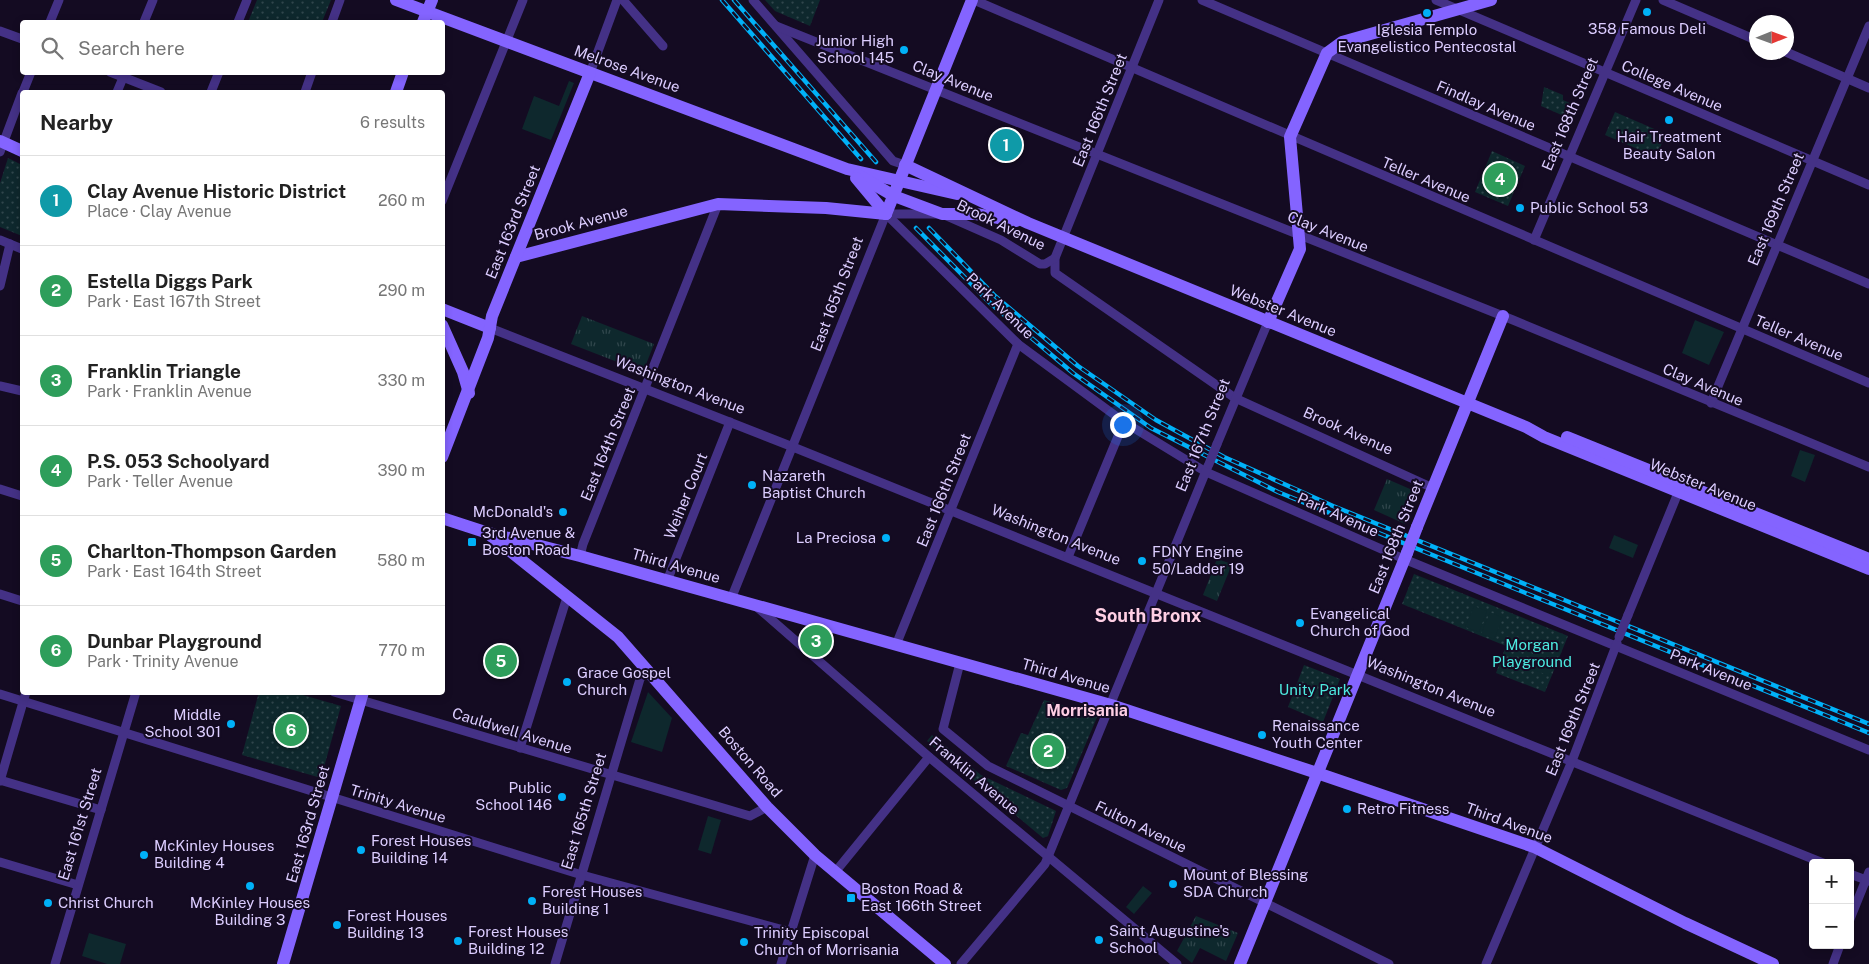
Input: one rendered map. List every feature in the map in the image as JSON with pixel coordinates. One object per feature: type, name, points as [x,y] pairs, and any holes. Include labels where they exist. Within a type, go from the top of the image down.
[{"type":"main road","name":"Melrose Avenue","points":[[396,0],[847,169],[900,180]]},
{"type":"main road","name":"East 165th Street","points":[[886,214],[973,0]]},
{"type":"main road","points":[[1326,52],[1342,42],[1491,0]]},
{"type":"main road","name":"East 167th Street","points":[[1268,322],[1300,249],[1290,137],[1326,52]]},
{"type":"main road","name":"East 163rd Street","points":[[445,450],[469,393],[490,328],[492,316],[590,73]]},
{"type":"main road","points":[[397,90],[402,75]]},
{"type":"main road","points":[[1,145],[20,150]]},
{"type":"main road","name":"Webster Avenue","points":[[905,165],[1063,238],[1526,427],[1544,437],[1869,559]]},
{"type":"main road","name":"Melrose Avenue","points":[[847,169],[894,196]]},
{"type":"main road","points":[[847,169],[886,214]]},
{"type":"main road","name":"Webster Avenue","points":[[900,180],[908,184],[976,198]]},
{"type":"main road","name":"Webster Avenue","points":[[894,196],[942,214],[976,214],[1028,223]]},
{"type":"main road","name":"Brook Avenue","points":[[516,257],[718,204],[826,208],[886,214]]},
{"type":"main road","name":"Washington Avenue","points":[[445,310],[490,328]]},
{"type":"main road","name":"East 168th Street","points":[[1240,964],[1503,316]]},
{"type":"main road","points":[[445,331],[462,368],[469,393]]},
{"type":"main road","name":"Webster Avenue","points":[[1680,488],[1869,569]]},
{"type":"main road","name":"Third Avenue","points":[[445,519],[485,532],[580,556],[1111,705],[1317,773],[1534,847],[1685,923],[1773,964]]},
{"type":"main road","name":"Boston Road","points":[[485,532],[618,637],[767,807],[815,855],[945,964]]},
{"type":"main road","name":"Boston Road","points":[[529,544],[527,557],[538,574]]},
{"type":"main road","name":"East 163rd Street","points":[[283,964],[362,696]]},
{"type":"street","points":[[51,20],[59,0]]},
{"type":"street","points":[[145,20],[153,0]]},
{"type":"street","points":[[239,20],[247,0]]},
{"type":"street","points":[[333,20],[340,0]]},
{"type":"street","points":[[445,194],[523,0]]},
{"type":"street","name":"East 163rd Street","points":[[590,73],[617,0]]},
{"type":"street","points":[[623,0],[663,46]]},
{"type":"street","points":[[753,0],[893,161],[905,165]]},
{"type":"street","name":"Teller Avenue","points":[[973,0],[1869,383]]},
{"type":"street","name":"East 166th Street","points":[[1055,258],[1159,0]]},
{"type":"street","name":"Findlay Avenue","points":[[1202,0],[1869,284]]},
{"type":"street","name":"College Avenue","points":[[1436,0],[1869,185]]},
{"type":"street","name":"East 168th Street","points":[[1534,240],[1636,0]]},
{"type":"street","points":[[1663,0],[1749,37]]},
{"type":"street","name":"Clay Avenue","points":[[776,26],[1503,316],[1869,467]]},
{"type":"street","name":"East 169th Street","points":[[1711,403],[1740,328],[1869,26]]},
{"type":"street","points":[[0,30],[20,38]]},
{"type":"street","points":[[1794,55],[1869,88]]},
{"type":"street","points":[[24,90],[30,75]]},
{"type":"street","points":[[118,90],[124,75],[158,90]]},
{"type":"street","points":[[212,90],[218,75]]},
{"type":"street","points":[[305,90],[311,75]]},
{"type":"street","points":[[1,145],[20,100]]},
{"type":"street","name":"East 164th Street","points":[[580,556],[583,544],[646,390],[718,204]]},
{"type":"street","name":"Brook Avenue","points":[[886,214],[942,214],[1000,240],[1040,264],[1045,264],[1055,258]]},
{"type":"street","name":"Park Avenue","points":[[886,214],[1018,344],[1124,422],[1207,468],[1405,556],[1616,646],[1869,750]]},
{"type":"street","name":"East 165th Street","points":[[731,598],[886,214]]},
{"type":"street","points":[[0,240],[20,248]]},
{"type":"street","points":[[0,286],[10,244]]},
{"type":"street","name":"Brook Avenue","points":[[1055,258],[1053,267],[1056,274],[1236,398],[1433,488]]},
{"type":"street","name":"East 167th Street","points":[[961,964],[1045,864],[1049,856],[1268,322]]},
{"type":"street","name":"Washington Avenue","points":[[490,328],[1068,557],[1813,859]]},
{"type":"street","name":"East 166th Street","points":[[896,645],[1018,344]]},
{"type":"street","points":[[0,386],[20,391]]},
{"type":"street","name":"Weiher Court","points":[[667,581],[730,422]]},
{"type":"street","points":[[1068,557],[1124,422]]},
{"type":"street","name":"East 169th Street","points":[[1486,964],[1572,761],[1619,637],[1680,488]]},
{"type":"street","points":[[0,489],[20,495]]},
{"type":"street","points":[[0,594],[20,600]]},
{"type":"street","points":[[520,748],[567,597]]},
{"type":"street","name":"Franklin Avenue","points":[[757,607],[929,757],[1177,964]]},
{"type":"street","name":"Fulton Avenue","points":[[960,663],[943,729],[988,766],[1389,964]]},
{"type":"street","name":"East 165th Street","points":[[555,964],[640,679],[647,669]]},
{"type":"street","name":"Trinity Avenue","points":[[0,694],[25,697],[124,734],[582,874],[791,932]]},
{"type":"street","name":"East 161st Street","points":[[55,964],[135,695]]},
{"type":"street","name":"Cauldwell Avenue","points":[[362,696],[520,748],[750,816],[767,807]]},
{"type":"street","points":[[25,697],[0,780],[101,810]]},
{"type":"street","points":[[836,871],[929,757]]},
{"type":"street","points":[[781,964],[815,855]]},
{"type":"street","points":[[0,862],[78,885]]},
{"type":"street","points":[[1854,875],[1868,878],[1854,910]]},
{"type":"street","points":[[1833,964],[1839,949]]},
{"type":"green space","points":[[257,0],[331,0],[323,20],[249,20]]},
{"type":"green space","points":[[765,0],[820,0],[810,26],[775,11]]},
{"type":"green space","points":[[569,81],[574,83],[551,140],[522,129],[534,96],[559,106]]},
{"type":"green space","points":[[1544,87],[1563,95],[1563,100],[1579,107],[1573,120],[1541,106]]},
{"type":"green space","points":[[1615,112],[1666,134],[1656,157],[1605,135]]},
{"type":"green space","points":[[1492,151],[1525,166],[1508,206],[1475,192]]},
{"type":"green space","points":[[8,158],[20,164],[20,235],[0,227],[0,183]]},
{"type":"green space","points":[[582,316],[654,344],[643,372],[571,344]]},
{"type":"green space","points":[[1695,320],[1724,332],[1709,365],[1682,353]]},
{"type":"green space","points":[[1800,450],[1815,455],[1805,482],[1791,476]]},
{"type":"green space","points":[[1387,479],[1417,492],[1405,524],[1374,510]]},
{"type":"green space","points":[[1614,535],[1638,545],[1633,558],[1609,548]]},
{"type":"green space","points":[[1217,559],[1232,564],[1217,601],[1203,595]]},
{"type":"green space","name":"Morgan Playground","points":[[1414,574],[1568,636],[1545,692],[1496,673],[1506,646],[1402,604]]},
{"type":"green space","points":[[1474,606],[1487,611],[1479,632],[1465,627]]},
{"type":"green space","points":[[1490,612],[1503,618],[1494,639],[1481,634]]},
{"type":"green space","points":[[1534,651],[1556,660],[1549,676],[1528,667]]},
{"type":"green space","name":"Unity Park","points":[[1304,665],[1340,679],[1323,722],[1288,707]]},
{"type":"green space","points":[[648,692],[672,718],[662,752],[631,742]]},
{"type":"green space","points":[[258,695],[303,695],[341,706],[321,778],[242,755]]},
{"type":"green space","points":[[1044,700],[1098,715],[1067,788],[1061,790],[1006,766],[1021,733],[1028,735]]},
{"type":"green space","points":[[932,735],[981,775],[1056,811],[1048,836],[1043,838],[927,741]]},
{"type":"green space","points":[[708,816],[721,820],[711,854],[698,850]]},
{"type":"green space","points":[[1143,886],[1152,893],[1134,914],[1126,907]]},
{"type":"green space","points":[[1196,916],[1238,933],[1226,961],[1200,948],[1192,963],[1177,951]]},
{"type":"green space","points":[[89,933],[126,944],[120,964],[107,964],[82,956]]},
{"type":"railway","points":[[722,0],[861,159]]},
{"type":"railway","points":[[734,0],[876,162]]},
{"type":"railway","points":[[916,228],[989,302],[1073,373],[1151,428],[1278,492],[1869,733]]},
{"type":"railway","points":[[929,228],[995,296],[1078,366],[1156,420],[1224,457],[1333,506],[1869,724]]},
{"type":"place","name":"358 Famous Deli","points":[[1647,12]]},
{"type":"place","name":"Iglesia Templo Evangelistico Pentecostal","points":[[1427,13]]},
{"type":"place","name":"Junior High School 145","points":[[904,50]]},
{"type":"place","name":"Hair Treatment Beauty Salon","points":[[1669,120]]},
{"type":"place","name":"Clay Avenue Historic District","points":[[1006,145]]},
{"type":"place","name":"P.S. 053 Schoolyard","points":[[1500,179]]},
{"type":"place","name":"Public School 53","points":[[1520,208]]},
{"type":"place","name":"Nazareth Baptist Church","points":[[752,485]]},
{"type":"place","name":"McDonald's","points":[[563,512]]},
{"type":"place","name":"La Preciosa","points":[[886,538]]},
{"type":"place","name":"3rd Avenue & Boston Road","points":[[472,542]]},
{"type":"place","name":"FDNY Engine 50/Ladder 19","points":[[1142,561]]},
{"type":"place","name":"Evangelical Church of God","points":[[1300,623]]},
{"type":"place","name":"Franklin Triangle","points":[[816,641]]},
{"type":"place","name":"Charlton-Thompson Garden","points":[[501,661]]},
{"type":"place","name":"Grace Gospel Church","points":[[567,682]]},
{"type":"place","name":"Middle School 301","points":[[231,724]]},
{"type":"place","name":"Dunbar Playground","points":[[291,730]]},
{"type":"place","name":"Renaissance Youth Center","points":[[1262,735]]},
{"type":"place","name":"Estella Diggs Park","points":[[1048,751]]},
{"type":"place","name":"Public School 146","points":[[562,797]]},
{"type":"place","name":"Retro Fitness","points":[[1347,809]]},
{"type":"place","name":"Forest Houses Building 14","points":[[361,850]]},
{"type":"place","name":"McKinley Houses Building 4","points":[[144,855]]},
{"type":"place","name":"Mount of Blessing SDA Church","points":[[1173,884]]},
{"type":"place","name":"McKinley Houses Building 3","points":[[250,886]]},
{"type":"place","name":"Boston Road & East 166th Street","points":[[851,898]]},
{"type":"place","name":"Forest Houses Building 1","points":[[532,901]]},
{"type":"place","name":"Christ Church","points":[[48,903]]},
{"type":"place","name":"Forest Houses Building 13","points":[[337,925]]},
{"type":"place","name":"Saint Augustine's School","points":[[1099,940]]},
{"type":"place","name":"Forest Houses Building 12","points":[[458,941]]},
{"type":"place","name":"Trinity Episcopal Church of Morrisania","points":[[744,942]]},
{"type":"district","name":"South Bronx","points":[[1148,616]]},
{"type":"district","name":"Morrisania","points":[[1087,710]]}]
